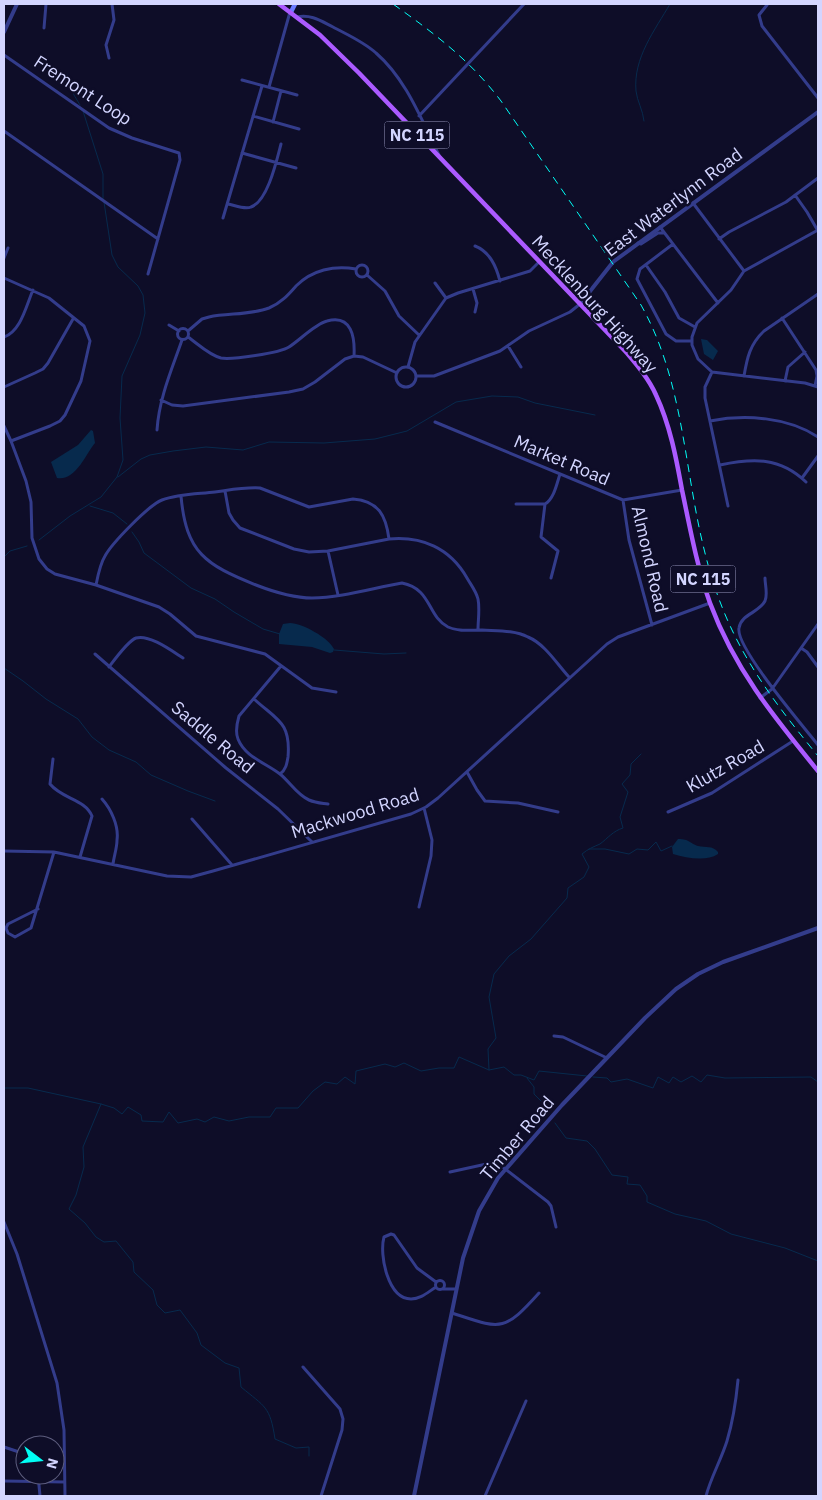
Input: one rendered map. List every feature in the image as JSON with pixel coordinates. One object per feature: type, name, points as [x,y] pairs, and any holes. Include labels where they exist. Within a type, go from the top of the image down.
[{"type":"main road","name":"Mecklenburg Highway","points":[[279,4],[320,35],[359,73],[637,365],[656,394],[672,438],[700,570],[710,603],[729,648],[760,698],[818,771]]},
{"type":"main road","points":[[291,12],[295,4]]},
{"type":"street","points":[[4,32],[16,4]]},
{"type":"street","points":[[44,28],[46,4]]},
{"type":"street","points":[[109,58],[106,45],[114,20],[112,4]]},
{"type":"street","points":[[419,116],[524,4]]},
{"type":"street","points":[[767,5],[759,15],[762,26],[818,98]]},
{"type":"street","points":[[269,87],[291,12]]},
{"type":"street","points":[[297,17],[306,15],[319,20],[361,42],[388,64],[400,80],[441,160]]},
{"type":"street","name":"Fremont Loop","points":[[4,55],[109,128],[179,154],[180,160],[148,274]]},
{"type":"street","points":[[242,80],[297,96]]},
{"type":"street","points":[[223,218],[262,86]]},
{"type":"street","points":[[273,122],[282,91]]},
{"type":"street","name":"East Waterlynn Road","points":[[416,376],[434,376],[500,351],[529,331],[570,312],[580,304],[613,262],[818,112]]},
{"type":"street","points":[[253,116],[299,129]]},
{"type":"street","points":[[4,132],[158,239]]},
{"type":"street","points":[[228,204],[247,208],[255,205],[268,187],[281,144]]},
{"type":"street","points":[[242,153],[296,168]]},
{"type":"street","points":[[719,239],[786,202],[818,178]]},
{"type":"street","points":[[782,318],[816,370],[817,386],[712,372],[694,353],[692,342],[695,327],[700,319],[731,290],[744,271],[818,231],[795,195]]},
{"type":"street","points":[[692,203],[744,271]]},
{"type":"street","points":[[660,227],[718,303]]},
{"type":"street","points":[[638,243],[641,244],[658,232],[663,233]]},
{"type":"street","points":[[673,244],[640,269],[637,279],[666,334],[676,341],[692,342]]},
{"type":"street","points":[[475,246],[483,250],[490,257],[500,281]]},
{"type":"street","points":[[4,258],[8,248]]},
{"type":"street","points":[[408,367],[413,346],[419,335],[446,298],[530,271],[539,262]]},
{"type":"street","points":[[188,331],[209,317],[259,311],[272,306],[284,299],[304,279],[316,272],[332,268],[356,269],[364,265],[368,269],[367,275]]},
{"type":"street","points":[[646,265],[665,292],[679,318],[695,327]]},
{"type":"street","points":[[356,269],[356,273],[359,276],[367,275]]},
{"type":"street","points":[[367,275],[385,291],[399,316],[419,335]]},
{"type":"street","points":[[4,278],[49,298],[84,326],[90,341],[81,381],[60,421],[11,441]]},
{"type":"street","points":[[435,283],[446,298]]},
{"type":"street","points":[[473,289],[477,303],[475,312]]},
{"type":"street","points":[[4,337],[10,335],[17,326],[33,290]]},
{"type":"street","points":[[744,376],[749,350],[757,337],[764,330],[818,296]]},
{"type":"street","points":[[4,387],[43,369],[73,319]]},
{"type":"street","points":[[188,337],[216,356],[231,358],[284,350],[322,323],[334,320],[342,322],[351,330],[355,342],[354,356]]},
{"type":"street","points":[[170,325],[179,331]]},
{"type":"street","points":[[179,331],[184,328],[188,331]]},
{"type":"street","points":[[179,331],[178,336],[182,340]]},
{"type":"street","points":[[188,331],[188,337]]},
{"type":"street","points":[[156,430],[161,400],[182,340],[188,337]]},
{"type":"street","points":[[508,346],[521,367]]},
{"type":"street","points":[[785,381],[788,367],[805,352]]},
{"type":"street","points":[[161,400],[183,406],[289,392],[311,384],[345,359],[354,356],[363,357],[397,373]]},
{"type":"street","points":[[408,367],[414,371],[416,376],[413,384],[404,387],[397,381],[397,373],[403,368],[408,367]]},
{"type":"street","points":[[712,372],[705,387],[705,393],[728,506]]},
{"type":"street","points":[[710,421],[732,417],[784,422],[796,425],[818,438]]},
{"type":"street","name":"Market Road","points":[[435,422],[623,500],[682,490]]},
{"type":"street","points":[[4,426],[30,498],[32,538],[39,559],[47,569],[56,574],[96,585],[159,607],[196,636],[265,654],[312,688],[336,692]]},
{"type":"street","points":[[802,478],[818,456]]},
{"type":"street","points":[[720,465],[744,460],[773,462],[788,468],[806,482]]},
{"type":"street","points":[[551,578],[558,552],[541,537],[545,504],[552,496],[560,474]]},
{"type":"street","points":[[96,585],[105,556],[117,541],[155,503],[181,496],[260,488],[309,507],[353,499],[366,501],[384,517],[389,538]]},
{"type":"street","points":[[225,491],[229,513],[240,528],[294,549],[309,552],[328,551],[389,538],[409,538],[425,542],[440,549],[453,559],[477,594],[479,609],[478,630]]},
{"type":"street","points":[[181,496],[185,526],[191,540],[204,558],[215,566],[251,583],[290,596],[311,598],[402,583],[409,584],[422,592],[445,625],[457,630],[512,632],[526,636],[543,647],[569,677]]},
{"type":"street","name":"Almond Road","points":[[623,500],[629,540],[652,625]]},
{"type":"street","points":[[516,504],[545,504]]},
{"type":"street","points":[[328,551],[338,595]]},
{"type":"street","points":[[765,578],[766,594],[764,602],[743,619],[740,623],[738,634],[772,689],[818,745]]},
{"type":"street","name":"Mackwood Road","points":[[4,851],[54,852],[176,878],[232,865],[410,814],[424,808],[438,798],[607,644],[618,637],[710,603]]},
{"type":"street","points":[[760,698],[772,689],[818,624]]},
{"type":"street","points":[[109,666],[130,642],[136,638],[153,641],[183,658]]},
{"type":"street","points":[[801,648],[807,652],[818,667]]},
{"type":"street","name":"Saddle Road","points":[[95,654],[226,768],[278,808],[312,842]]},
{"type":"street","points":[[282,666],[240,716],[237,725],[237,738],[253,757],[280,774],[307,800],[328,804]]},
{"type":"street","points":[[254,699],[283,724],[287,730],[287,762],[283,772],[280,774]]},
{"type":"street","name":"Klutz Road","points":[[668,812],[712,793],[794,740]]},
{"type":"street","points":[[53,759],[50,784],[64,796],[90,810],[92,816],[80,857]]},
{"type":"street","points":[[467,772],[485,801],[518,803],[558,812]]},
{"type":"street","points":[[102,799],[107,804],[116,825],[118,840],[113,864]]},
{"type":"street","points":[[419,907],[431,848],[430,833],[424,808]]},
{"type":"street","points":[[192,819],[232,865]]},
{"type":"street","points":[[38,909],[8,924],[6,928],[8,933],[15,937],[31,928],[38,909],[54,852]]},
{"type":"street","name":"Timber Road","points":[[414,1496],[452,1312],[454,1288],[472,1226],[485,1198],[506,1168],[661,1002],[698,974],[732,958],[818,928]]},
{"type":"street","points":[[554,1036],[563,1037],[607,1058]]},
{"type":"street","points":[[450,1172],[491,1163],[496,1163],[506,1168],[548,1202],[551,1206],[556,1227]]},
{"type":"street","points":[[4,1222],[17,1254],[57,1383],[64,1435]]},
{"type":"street","points":[[444,1286],[440,1280],[436,1285],[424,1296],[412,1299],[405,1298],[394,1290],[387,1275],[383,1258],[384,1238],[390,1234],[394,1235],[417,1268],[436,1285],[438,1289],[444,1286],[454,1288]]},
{"type":"street","points":[[452,1312],[486,1324],[501,1325],[514,1319],[539,1293]]},
{"type":"street","points":[[303,1367],[340,1409],[343,1418],[342,1430],[321,1496]]},
{"type":"street","points":[[706,1496],[729,1435],[738,1380]]},
{"type":"street","points":[[485,1496],[526,1401]]},
{"type":"water","points":[[701,339],[707,340],[718,351],[713,360],[704,354]]},
{"type":"water","points":[[91,430],[93,431],[95,443],[79,466],[70,475],[64,478],[57,478],[51,462],[78,445]]},
{"type":"water","points":[[290,623],[315,632],[327,640],[334,649],[333,652],[330,653],[312,647],[279,644],[279,634],[283,624]]},
{"type":"water","points":[[678,839],[687,840],[698,846],[713,848],[718,854],[702,859],[673,854],[672,847]]},
{"type":"waterway","points":[[644,121],[636,91],[638,67],[646,45],[670,4]]},
{"type":"waterway","points":[[67,74],[74,95],[80,105]]},
{"type":"waterway","points":[[83,111],[103,174],[103,199]]},
{"type":"waterway","points":[[39,540],[70,516],[101,497],[117,477],[123,460],[120,418],[122,376],[140,335],[145,313],[143,295],[138,286],[118,267],[112,255],[104,202]]},
{"type":"waterway","points":[[118,477],[141,459],[150,455],[173,451],[206,447],[243,450],[269,442],[324,443],[375,439],[407,431],[456,402],[492,396],[518,397],[535,403],[595,415]]},
{"type":"waterway","points":[[90,506],[113,513],[127,524]]},
{"type":"waterway","points":[[132,532],[144,553],[191,588],[215,599],[263,629],[280,634]]},
{"type":"waterway","points":[[4,557],[10,551],[27,546]]},
{"type":"waterway","points":[[334,650],[384,654],[406,653]]},
{"type":"waterway","points":[[4,668],[46,699],[78,719],[92,737],[109,750],[136,762],[151,775],[215,801]]},
{"type":"waterway","points":[[489,1070],[488,1049],[496,1038],[489,997],[494,974],[509,956],[531,939],[567,898],[568,888],[584,877],[589,867],[582,854],[623,828],[620,817],[628,792],[622,784],[630,775],[631,764],[641,754]]},
{"type":"waterway","points":[[589,849],[605,849],[629,854],[637,849],[648,850],[656,842],[661,851],[672,846]]},
{"type":"waterway","points":[[4,1088],[28,1088],[101,1104],[114,1108],[122,1114],[128,1107],[141,1115],[142,1121],[163,1122],[169,1112],[178,1123],[197,1119],[205,1122],[214,1117],[229,1121],[249,1117],[270,1117],[276,1108],[298,1108],[313,1091],[325,1082],[337,1084],[345,1077],[355,1084],[356,1071],[385,1064],[395,1067],[404,1063],[421,1071],[454,1068],[459,1057],[489,1070],[504,1067],[514,1075],[521,1075],[534,1080],[539,1071],[587,1076]]},
{"type":"waterway","points":[[593,1077],[607,1078],[611,1082],[627,1079],[653,1088],[658,1077],[669,1083],[673,1077],[681,1082],[692,1076],[701,1082],[707,1075],[725,1078],[811,1077],[818,1082]]},
{"type":"waterway","points":[[527,1078],[534,1087],[534,1094],[548,1112]]},
{"type":"waterway","points":[[101,1104],[83,1147],[84,1167],[76,1195],[69,1209],[85,1223],[96,1237],[104,1242],[116,1241],[133,1262],[134,1272],[153,1290],[157,1305],[165,1313],[180,1310],[197,1333],[201,1345],[225,1363],[239,1368],[241,1387],[265,1408],[271,1420],[275,1439],[296,1448],[309,1447],[309,1456]]},
{"type":"waterway","points":[[555,1123],[566,1138],[587,1141],[595,1149],[612,1175],[628,1177],[627,1184],[640,1185],[647,1196],[647,1202],[675,1214],[706,1221],[731,1234],[785,1248],[818,1261]]},
{"type":"railway","points":[[393,4],[451,48],[489,86],[641,305],[655,334],[675,395],[698,522],[705,553],[724,612],[749,662],[764,685],[818,756]]}]
